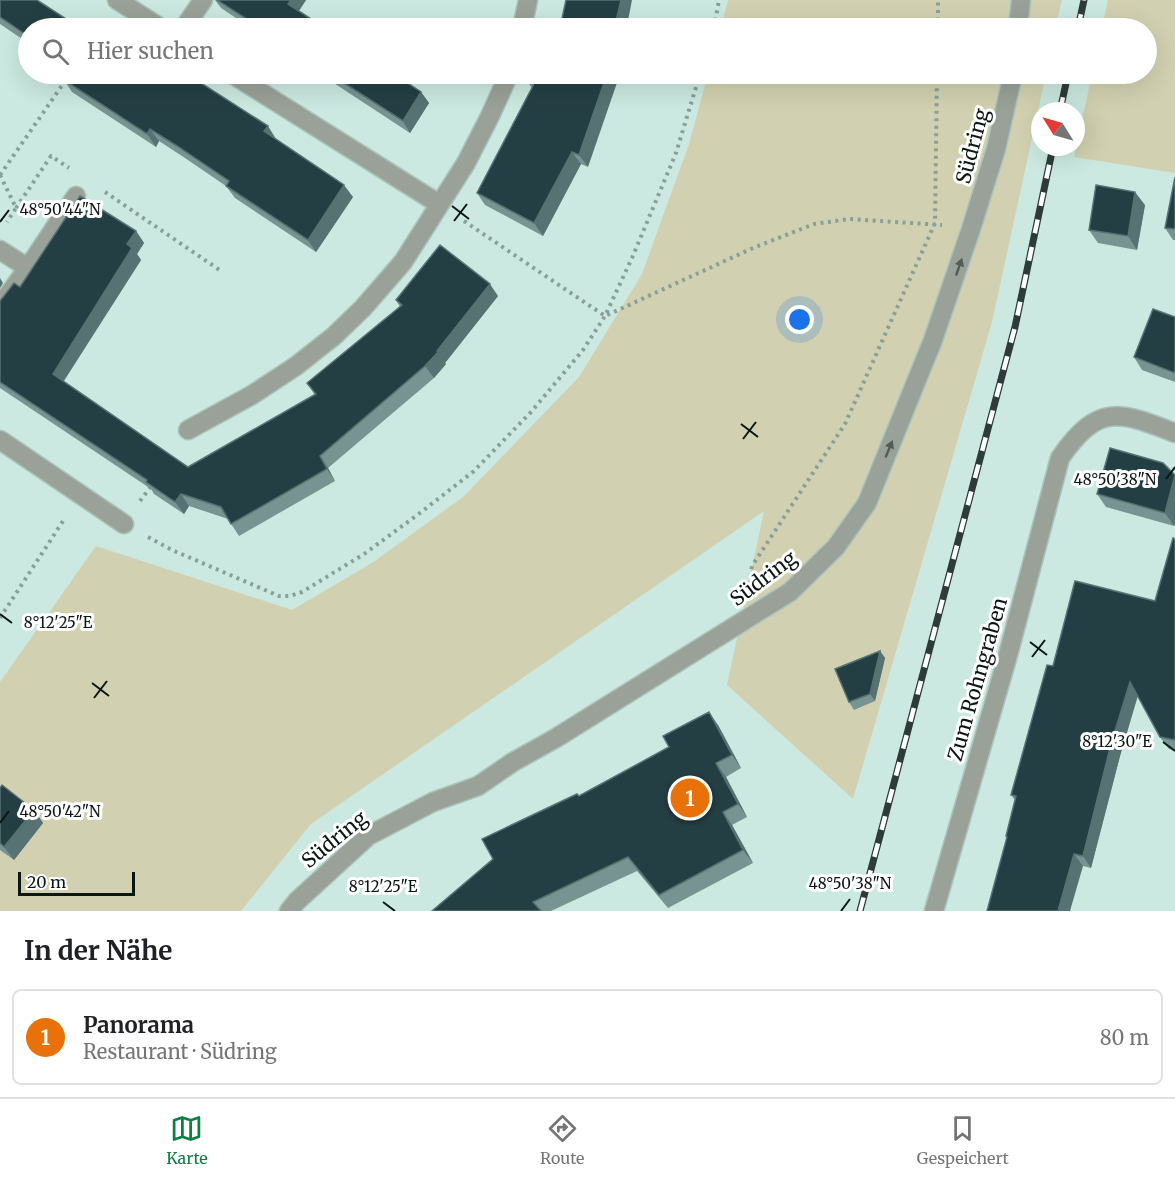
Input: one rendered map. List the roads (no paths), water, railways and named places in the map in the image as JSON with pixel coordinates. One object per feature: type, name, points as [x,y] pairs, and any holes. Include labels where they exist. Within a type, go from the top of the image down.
[{"type":"street","points":[[117,0],[145,18]]},
{"type":"street","points":[[191,18],[203,0]]},
{"type":"street","points":[[524,18],[528,0]]},
{"type":"street","points":[[1019,18],[1021,0]]},
{"type":"street","points":[[248,84],[439,204]]},
{"type":"street","points":[[188,430],[252,395],[296,366],[334,336],[363,308],[403,262],[466,163],[504,84]]},
{"type":"street","name":"Südring","points":[[289,911],[368,836],[434,802],[478,786],[513,762],[556,738],[790,591],[836,547],[867,503],[933,340],[996,149],[1011,84]]},
{"type":"street","points":[[0,306],[76,196]]},
{"type":"street","points":[[0,250],[28,268]]},
{"type":"street","name":"Zum Rohngraben","points":[[933,911],[1008,656],[1060,458],[1075,437],[1093,423],[1114,415],[1133,417],[1175,433]]},
{"type":"street","points":[[0,440],[124,524]]},
{"type":"railway","points":[[1080,18],[1084,0]]},
{"type":"railway","points":[[1062,102],[1066,84]]},
{"type":"railway","points":[[860,911],[1015,327],[1051,156]]},
{"type":"place","name":"Panorama","points":[[690,798]]}]
